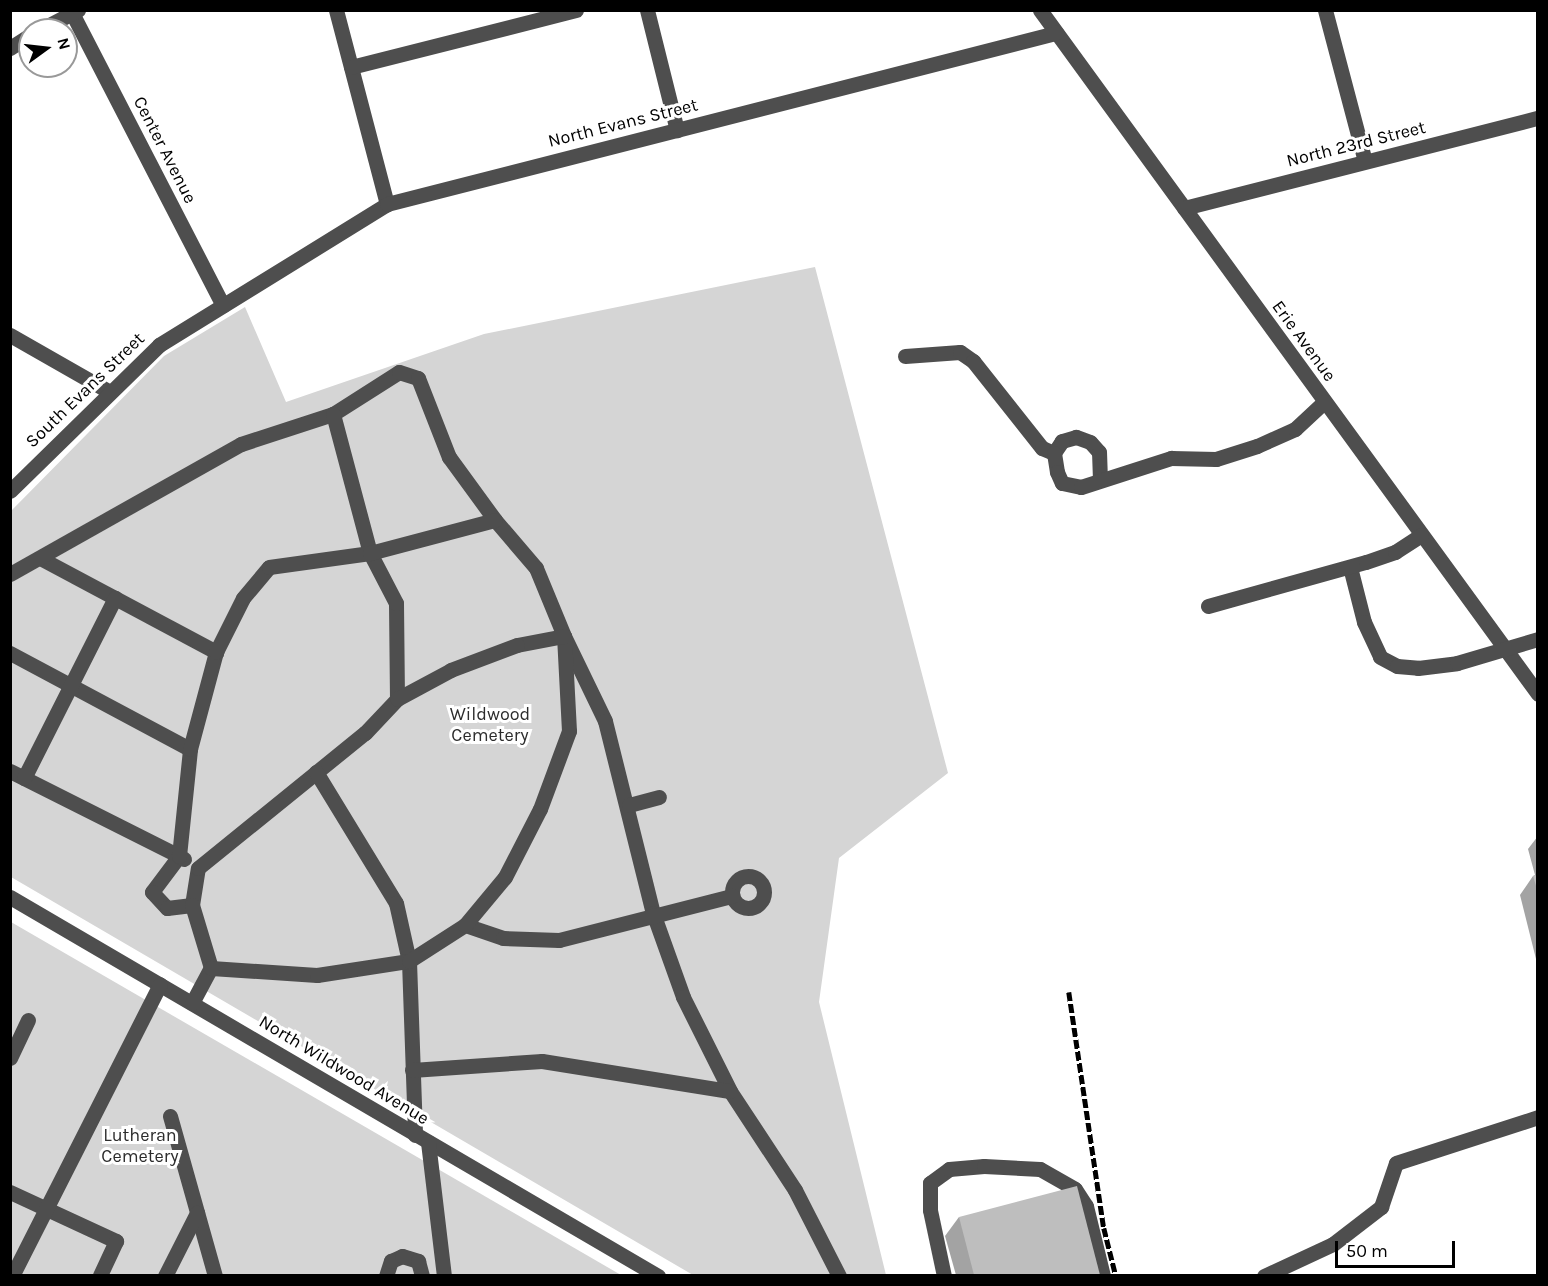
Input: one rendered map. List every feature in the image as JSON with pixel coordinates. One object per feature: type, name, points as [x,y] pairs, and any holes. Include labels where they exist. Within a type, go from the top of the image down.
[{"type":"street","points":[[336,10],[387,204]]},
{"type":"street","points":[[351,67],[576,10]]},
{"type":"street","points":[[647,10],[677,130]]},
{"type":"street","name":"Erie Avenue","points":[[1040,10],[1538,694]]},
{"type":"street","points":[[1325,10],[1365,161]]},
{"type":"street","name":"Center Avenue","points":[[75,12],[223,305]]},
{"type":"street","name":"North Evans Street","points":[[223,305],[387,204],[1056,33]]},
{"type":"street","name":"North 23rd Street","points":[[1184,208],[1538,118]]},
{"type":"street","name":"South Evans Street","points":[[10,491],[159,345],[223,305]]},
{"type":"street","points":[[10,335],[110,392]]},
{"type":"street","points":[[905,356],[960,352],[973,361],[1042,448],[1054,453]]},
{"type":"street","points":[[10,574],[241,444],[333,414],[399,372],[418,378],[449,457],[495,520],[536,568],[564,636],[606,721],[629,805],[653,913],[683,997],[730,1091],[795,1190],[838,1275]]},
{"type":"street","points":[[1100,480],[1099,452],[1090,442],[1076,437],[1062,441],[1054,453],[1062,483],[1080,487],[1171,458],[1216,459],[1257,446],[1295,429],[1324,402]]},
{"type":"street","points":[[333,414],[370,553],[396,603],[397,699]]},
{"type":"street","points":[[192,905],[167,908],[152,892],[179,856],[190,749],[216,652],[243,598],[270,567],[370,553],[495,520]]},
{"type":"street","points":[[1208,606],[1350,567],[1395,552],[1421,535]]},
{"type":"street","points":[[40,558],[216,652]]},
{"type":"street","points":[[1350,567],[1368,631],[1380,657],[1397,666],[1418,668],[1457,663],[1538,639]]},
{"type":"street","points":[[114,598],[72,686],[17,775],[179,856],[198,868]]},
{"type":"street","points":[[192,1003],[211,968],[192,905],[198,868],[365,733],[397,699],[451,670],[517,645],[564,636]]},
{"type":"street","points":[[211,968],[318,975],[409,961],[465,925],[505,877],[540,809],[569,731],[564,636]]},
{"type":"street","points":[[10,653],[190,749]]},
{"type":"street","points":[[316,772],[396,903],[409,961],[412,1070],[421,1138],[447,1273],[422,1274],[418,1261],[402,1256],[391,1261],[386,1275]]},
{"type":"street","points":[[629,805],[659,797]]},
{"type":"street","points":[[465,925],[503,938],[559,940],[653,913],[732,896]]},
{"type":"street","name":"North Wildwood Avenue","points":[[10,897],[658,1275]]},
{"type":"street","points":[[12,1275],[160,984]]},
{"type":"street","points":[[10,1058],[28,1020]]},
{"type":"street","points":[[412,1070],[542,1061],[730,1091]]},
{"type":"street","points":[[170,1116],[215,1275]]},
{"type":"street","points":[[1264,1275],[1333,1244],[1382,1207],[1396,1163],[1538,1117]]},
{"type":"street","points":[[944,1275],[930,1210],[930,1184],[949,1168],[984,1166],[1040,1169],[1075,1189],[1086,1206],[1103,1275]]},
{"type":"street","points":[[10,1192],[116,1241],[100,1275]]},
{"type":"street","points":[[165,1275],[197,1213]]},
{"type":"green space","name":"Wildwood Cemetery","points":[[815,267],[948,773],[839,858],[819,1002],[886,1275],[693,1275],[11,877],[11,511],[164,356],[245,307],[286,402],[484,334]]},
{"type":"green space","name":"Lutheran Cemetery","points":[[11,922],[621,1275],[11,1275]]},
{"type":"building","points":[[1538,875],[1538,892],[1533,876]]},
{"type":"building","points":[[1077,1186],[1100,1275],[974,1275],[959,1217]]},
{"type":"railway","points":[[1069,992],[1104,1228],[1116,1276]]}]
